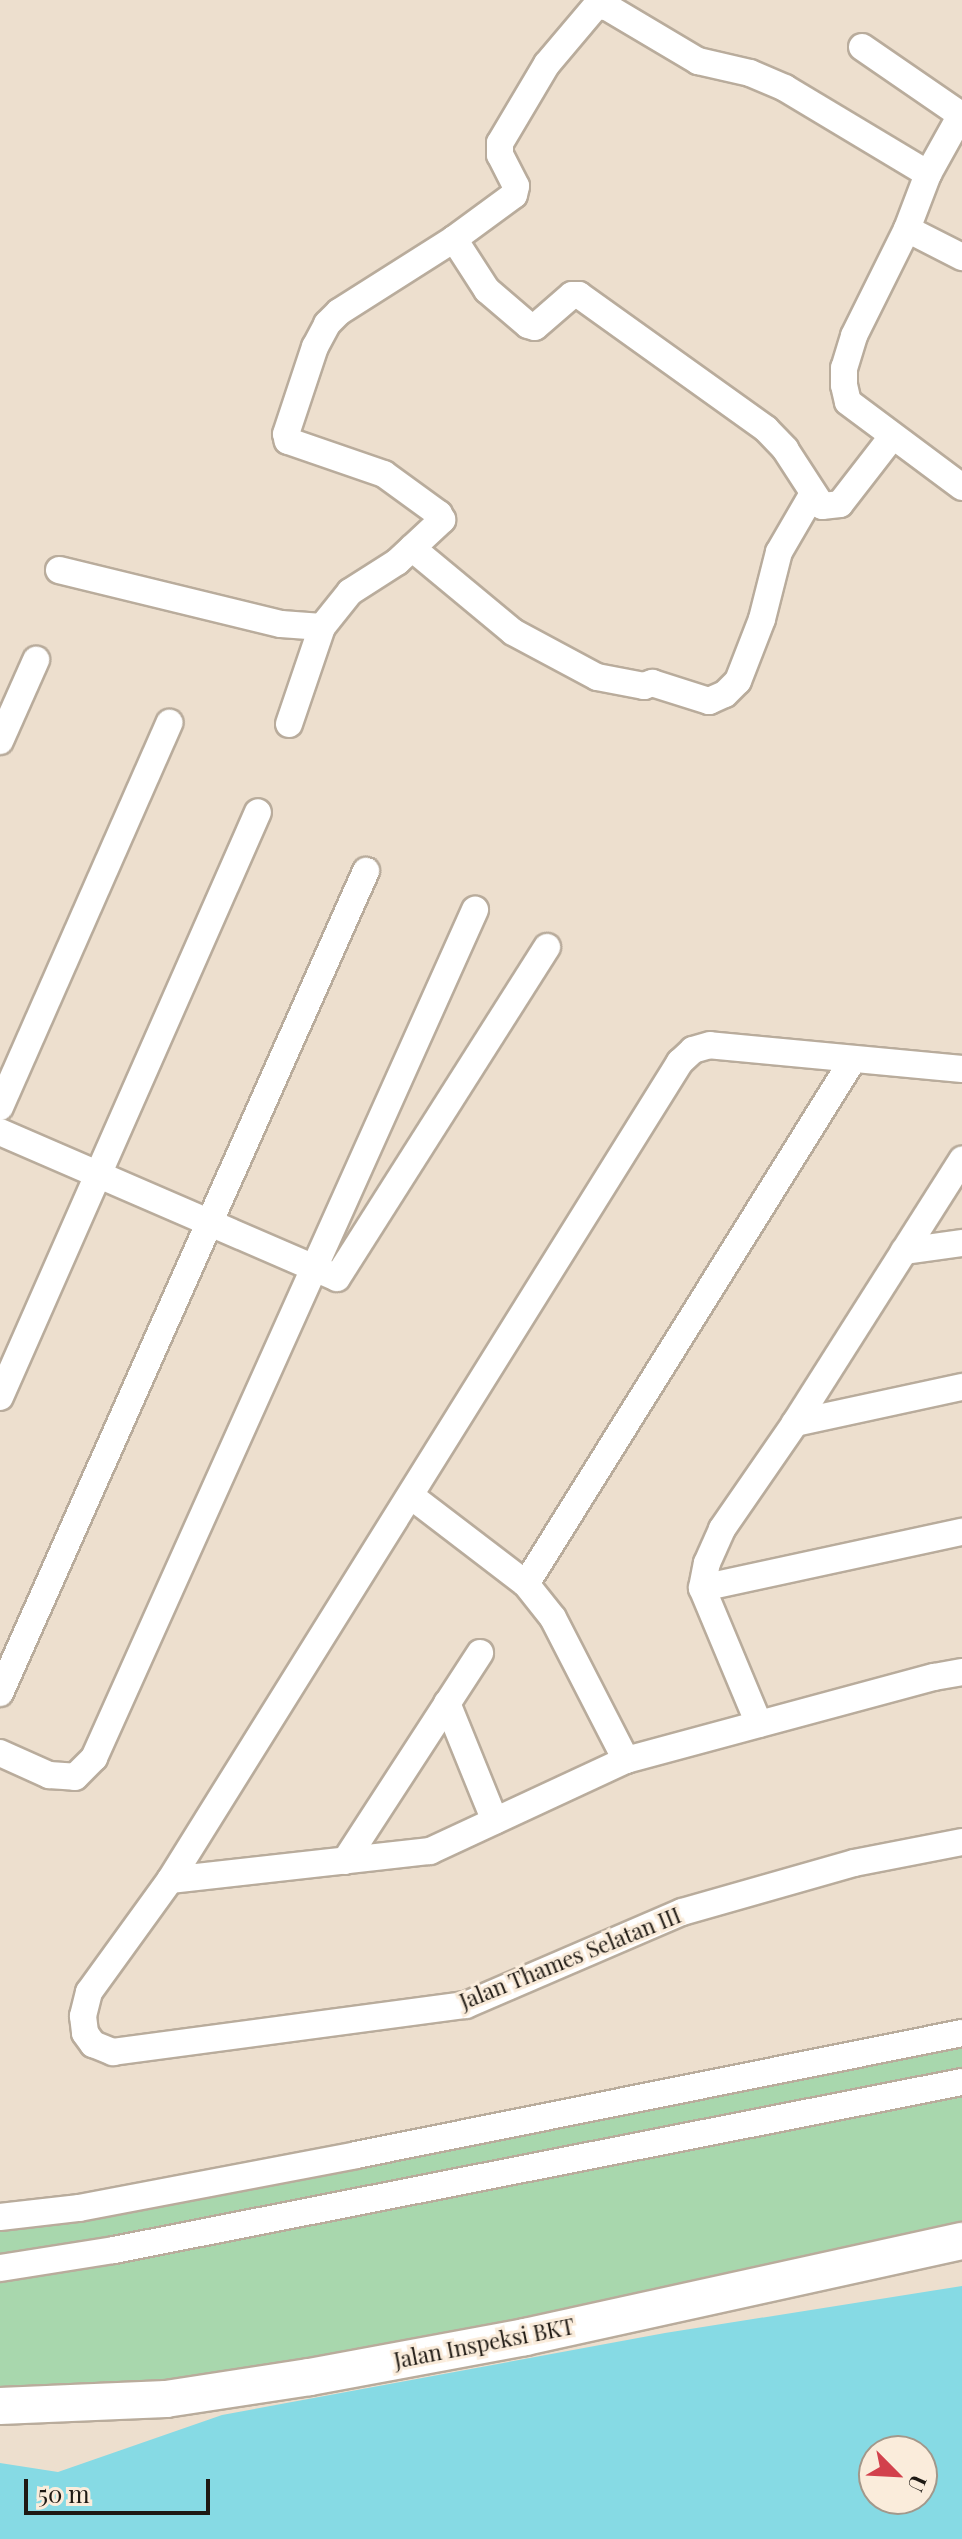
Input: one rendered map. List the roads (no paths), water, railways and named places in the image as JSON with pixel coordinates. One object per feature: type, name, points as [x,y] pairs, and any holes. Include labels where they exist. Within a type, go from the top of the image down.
[{"type":"street","points":[[289,724],[322,627],[350,592],[412,548],[441,522],[439,514],[384,474],[293,444],[286,434],[315,347],[327,324],[454,239],[516,191],[500,155],[500,143],[547,64],[598,3],[698,61],[750,73],[785,88],[928,174]]},
{"type":"street","points":[[862,47],[962,114],[928,174],[907,229],[854,336],[844,368],[848,402],[962,487]]},
{"type":"street","points":[[907,229],[962,257]]},
{"type":"street","points":[[454,239],[487,290],[532,327],[572,295],[579,295],[766,429],[785,449],[822,506],[840,504],[892,437]]},
{"type":"street","points":[[412,548],[513,632],[597,677],[644,686],[652,683],[709,701],[725,694],[738,681],[762,619],[779,552],[812,495]]},
{"type":"street","points":[[59,570],[281,624],[322,627]]},
{"type":"street","points":[[0,741],[36,660]]},
{"type":"street","points":[[0,1107],[169,723]]},
{"type":"street","points":[[0,1397],[258,812]]},
{"type":"street","points":[[0,1693],[366,871]]},
{"type":"street","points":[[0,1753],[49,1775],[75,1777],[94,1758],[475,910]]},
{"type":"street","points":[[0,1132],[337,1278],[547,947]]},
{"type":"street","points":[[170,1880],[680,1062],[693,1050],[710,1045],[852,1061],[962,1069]]},
{"type":"street","points":[[526,1584],[852,1061]]},
{"type":"street","points":[[759,1724],[702,1588],[707,1563],[722,1529],[795,1423],[962,1160]]},
{"type":"street","points":[[904,1251],[962,1243]]},
{"type":"street","points":[[795,1423],[962,1387]]},
{"type":"street","points":[[411,1496],[526,1584],[553,1618],[626,1760]]},
{"type":"street","points":[[702,1588],[962,1532]]},
{"type":"street","points":[[345,1861],[480,1653]]},
{"type":"street","points":[[170,1880],[430,1851],[626,1760],[962,1672]]},
{"type":"street","points":[[447,1703],[495,1821]]},
{"type":"street","name":"Jalan Thames Selatan III","points":[[170,1880],[89,1992],[83,2016],[85,2033],[93,2044],[113,2052],[466,2005],[682,1912],[854,1863],[962,1842]]},
{"type":"street","points":[[0,2217],[79,2208],[962,2033]]},
{"type":"street","points":[[0,2268],[114,2250],[962,2082]]},
{"type":"street","name":"Jalan Inspeksi BKT","points":[[0,2406],[166,2399],[310,2377],[525,2337],[962,2241]]},
{"type":"water","points":[[962,2286],[962,2539],[0,2539],[0,2463],[58,2472],[222,2415],[665,2333]]}]
